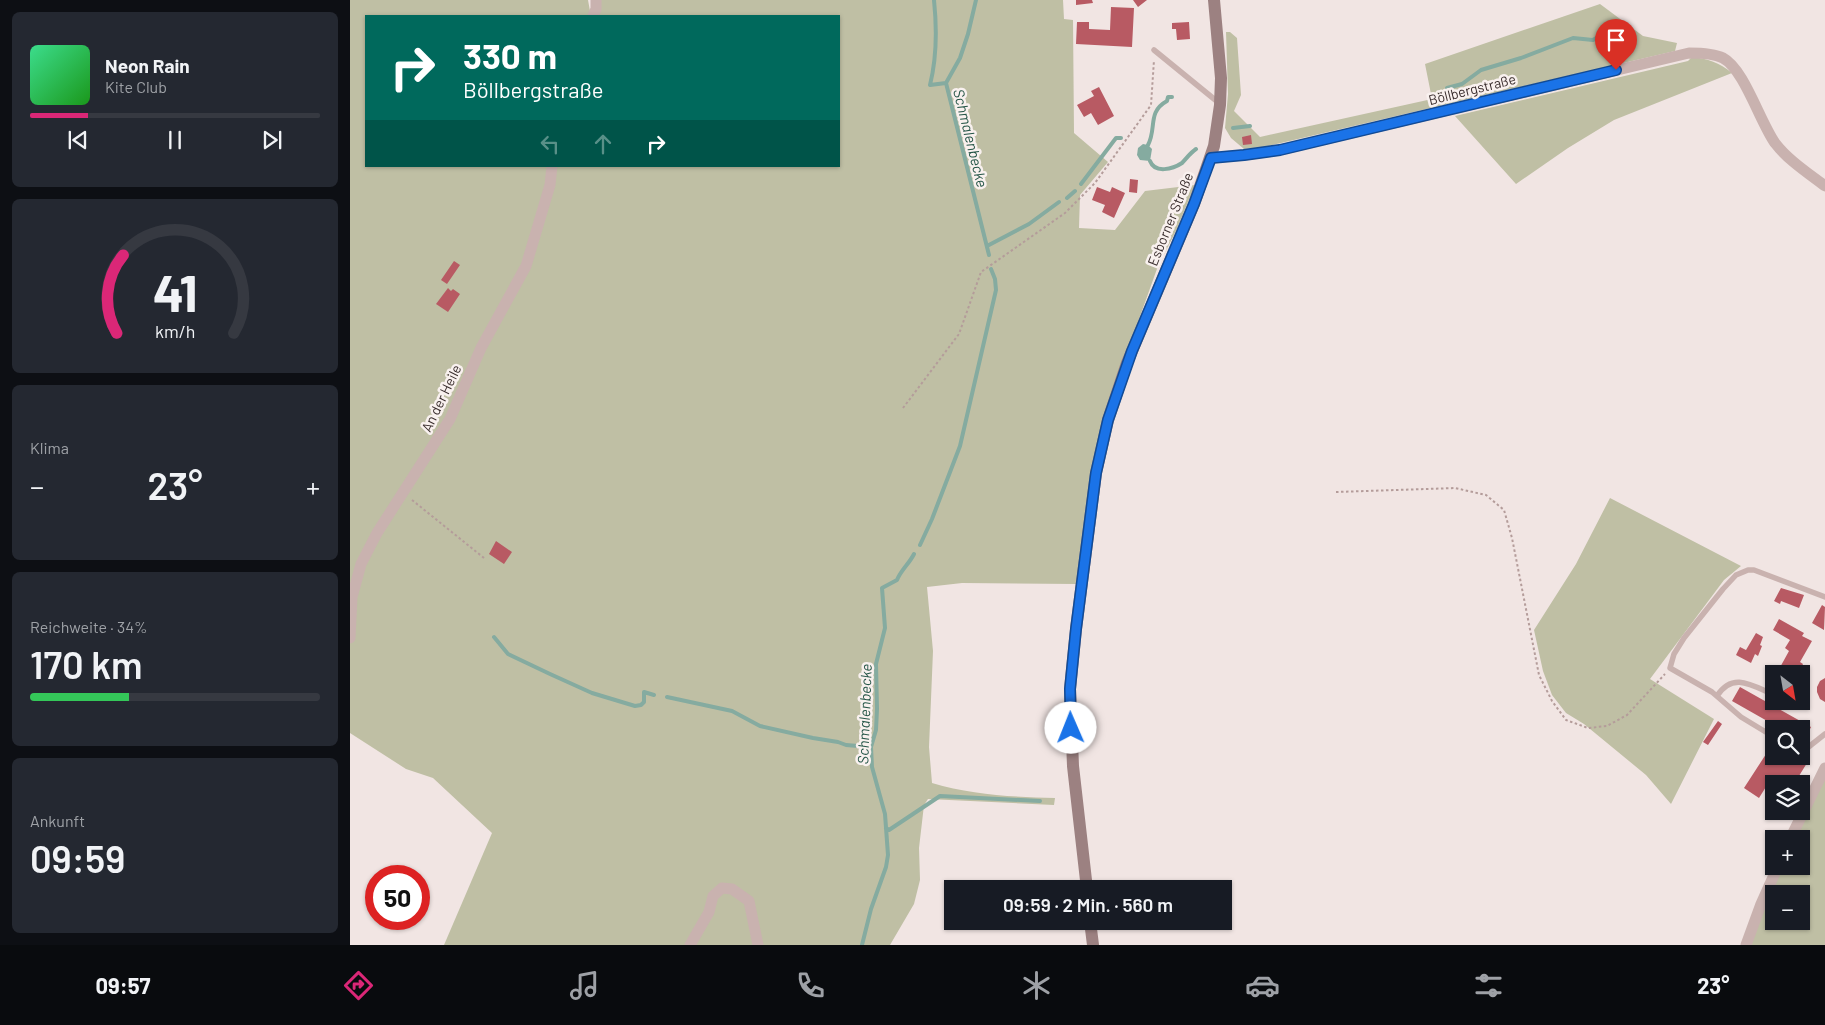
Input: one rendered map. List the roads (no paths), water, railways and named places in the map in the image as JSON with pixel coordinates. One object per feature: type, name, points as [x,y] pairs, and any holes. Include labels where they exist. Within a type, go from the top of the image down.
[{"type":"main road","name":"Esborner Straße","points":[[1085,880],[1073,766],[1070,689],[1096,473],[1108,420],[1127,363],[1194,204],[1211,158],[1220,105],[1220,56],[1214,0]]},
{"type":"main road","points":[[1092,930],[1094,945]]},
{"type":"street","points":[[593,15],[596,9],[596,0]]},
{"type":"street","name":"Böllbergstraße","points":[[1211,158],[1280,150],[1689,53],[1701,53],[1723,58],[1733,67],[1741,78],[1763,125],[1776,144],[1796,164],[1825,186]]},
{"type":"street","name":"An der Heile","points":[[350,638],[352,597],[361,564],[376,533],[430,453],[450,419],[481,348],[526,266],[550,185],[552,167]]},
{"type":"street","points":[[1794,830],[1825,768]]},
{"type":"street","points":[[1746,945],[1774,875]]},
{"type":"street","points":[[690,945],[709,912],[713,896],[722,888],[732,890],[749,901],[758,945]]},
{"type":"lane","points":[[1154,50],[1220,105]]},
{"type":"lane","points":[[1765,732],[1741,717],[1717,696],[1670,668],[1674,654],[1684,638],[1723,589],[1736,575],[1743,571],[1754,570],[1825,597]]},
{"type":"lane","points":[[1717,696],[1727,685],[1743,682],[1765,691]]},
{"type":"lane","points":[[1810,746],[1825,734]]},
{"type":"waterway","points":[[934,0],[936,43],[930,85],[946,83]]},
{"type":"waterway","name":"Schmalenbecke","points":[[976,0],[960,58],[946,83],[989,255]]},
{"type":"waterway","points":[[1447,88],[1462,84],[1481,70],[1521,58],[1573,38],[1593,40],[1598,37]]},
{"type":"waterway","points":[[1148,145],[1157,110],[1167,101],[1168,97],[1172,97]]},
{"type":"waterway","points":[[1233,128],[1250,126]]},
{"type":"waterway","points":[[1081,184],[1116,138],[1121,138]]},
{"type":"waterway","points":[[1150,161],[1156,168],[1174,167],[1182,163],[1196,149]]},
{"type":"waterway","points":[[1067,198],[1075,191]]},
{"type":"waterway","points":[[987,246],[1029,224],[1059,202]]},
{"type":"waterway","name":"Schmalenbecke","points":[[920,545],[960,446],[996,290],[995,279],[991,269]]},
{"type":"waterway","name":"Schmalenbecke","points":[[862,945],[888,855],[885,814],[872,767],[871,747],[876,730],[876,664],[885,628],[882,588],[897,580],[914,554]]},
{"type":"waterway","points":[[494,637],[508,654],[592,693],[635,706],[641,705],[644,702],[644,692],[654,695]]},
{"type":"waterway","points":[[667,697],[732,711],[760,726],[858,746],[871,751]]},
{"type":"waterway","points":[[886,828],[889,830],[940,796],[1040,801]]}]
